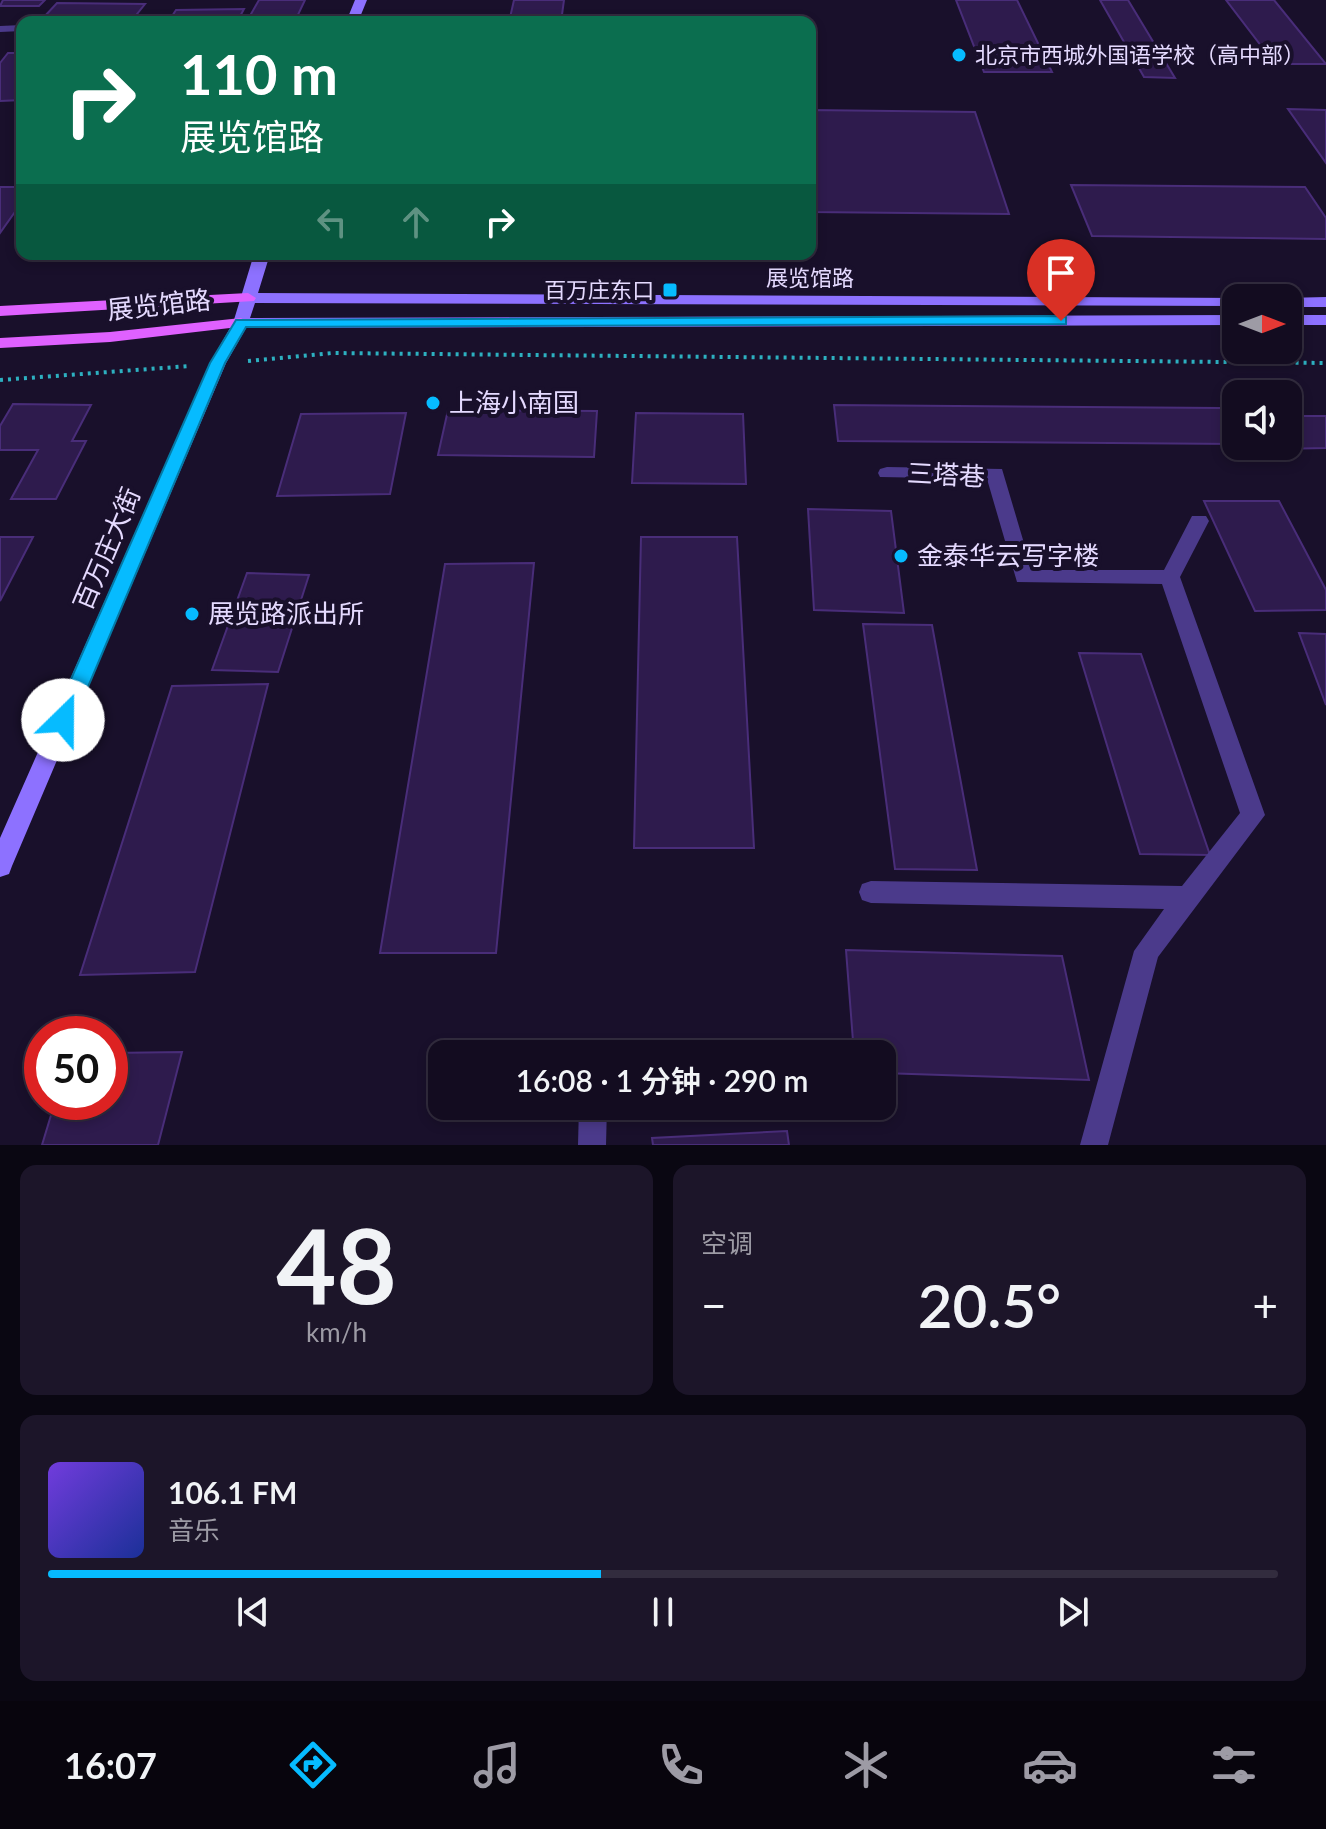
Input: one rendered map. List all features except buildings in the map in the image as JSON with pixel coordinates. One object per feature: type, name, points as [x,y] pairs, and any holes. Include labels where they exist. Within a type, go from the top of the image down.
[{"type":"main road","name":"百万庄大街","points":[[0,866],[218,363],[241,323],[260,260]]},
{"type":"main road","name":"展览馆路","points":[[0,311],[248,298],[1222,301]]},
{"type":"main road","points":[[1302,302],[1326,302]]},
{"type":"main road","name":"展览馆路","points":[[0,343],[110,337],[241,323],[1222,320]]},
{"type":"main road","points":[[1302,320],[1326,320]]},
{"type":"street","name":"三塔巷","points":[[887,473],[995,473],[1024,577],[1170,577]]},
{"type":"street","points":[[1094,1145],[1147,951],[1253,815],[1170,577],[1199,521]]},
{"type":"street","points":[[871,892],[1189,898]]},
{"type":"street","points":[[592,1145],[593,1120]]},
{"type":"path","points":[[0,380],[332,353],[1326,363]]},
{"type":"place","name":"北京市西城外国语学校（高中部）","points":[[959,55]]},
{"type":"place","name":"百万庄东口","points":[[670,290]]},
{"type":"place","name":"上海小南国","points":[[433,403]]},
{"type":"place","name":"金泰华云写字楼","points":[[901,556]]},
{"type":"place","name":"展览路派出所","points":[[192,614]]},
{"type":"route","points":[[63,720],[218,363],[241,323],[1061,321]]}]
